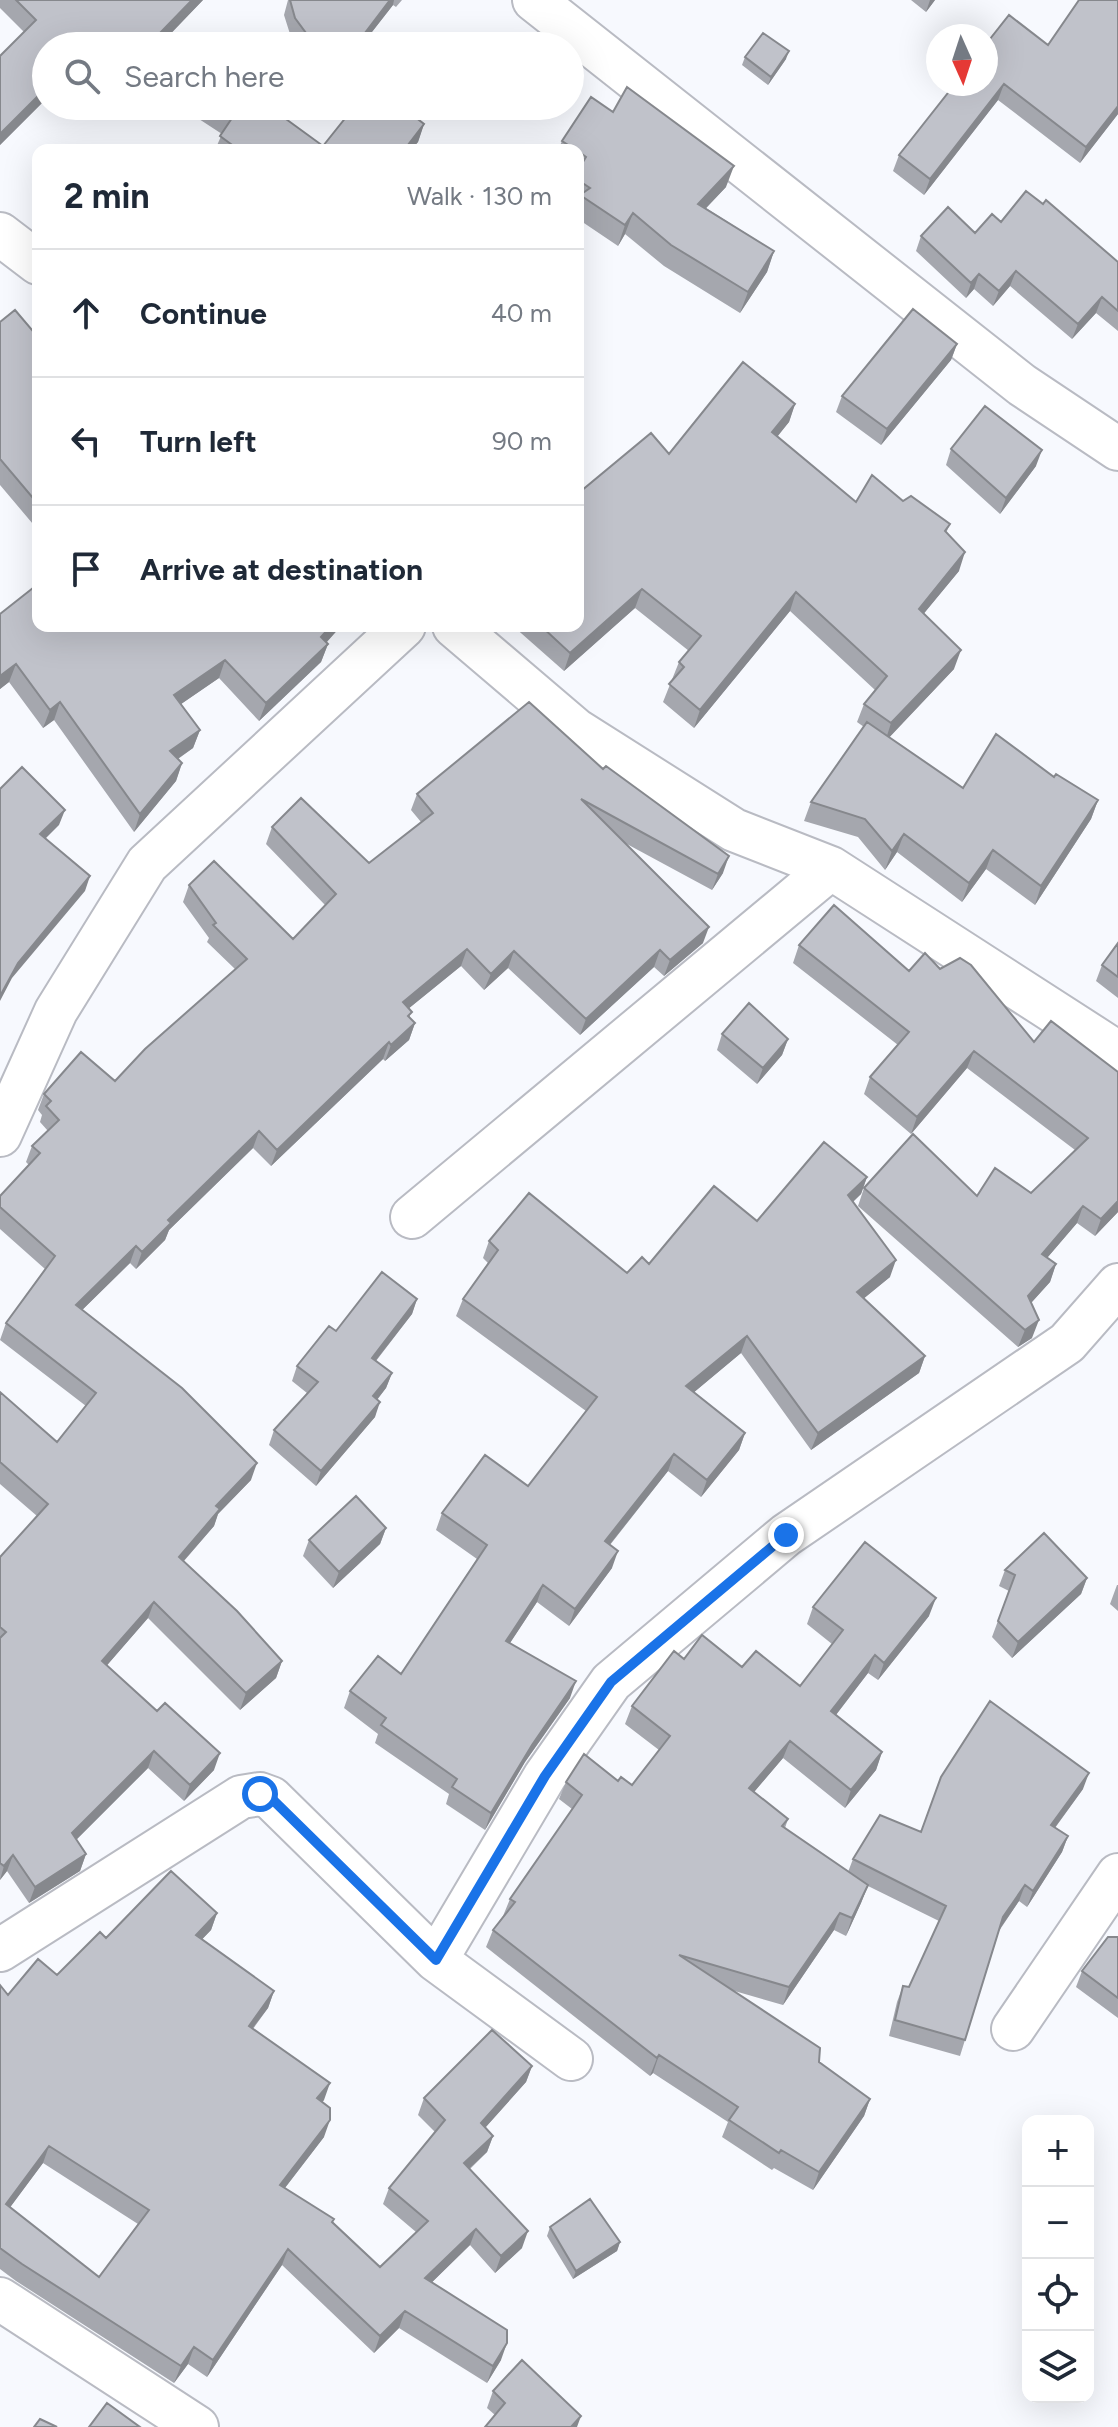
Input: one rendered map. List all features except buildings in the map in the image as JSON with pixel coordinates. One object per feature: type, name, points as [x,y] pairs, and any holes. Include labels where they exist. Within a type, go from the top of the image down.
[{"type":"street","points":[[534,0],[575,32]]},
{"type":"street","points":[[584,39],[1022,385],[1118,449]]},
{"type":"street","points":[[0,234],[32,258]]},
{"type":"street","points":[[0,1135],[56,1011],[147,864],[398,632]]},
{"type":"street","points":[[461,632],[576,730],[734,830],[831,868],[1118,1053]]},
{"type":"street","points":[[412,1217],[831,868]]},
{"type":"street","points":[[436,1960],[545,1776],[611,1682],[786,1535],[1067,1343],[1118,1285]]},
{"type":"street","points":[[0,1950],[241,1797],[260,1794],[271,1798],[436,1960],[571,2059]]},
{"type":"street","points":[[1013,2029],[1118,1875]]},
{"type":"street","points":[[0,2299],[197,2427]]},
{"type":"route","points":[[260,1794],[271,1798],[436,1960],[545,1776],[611,1682],[786,1535]]}]
